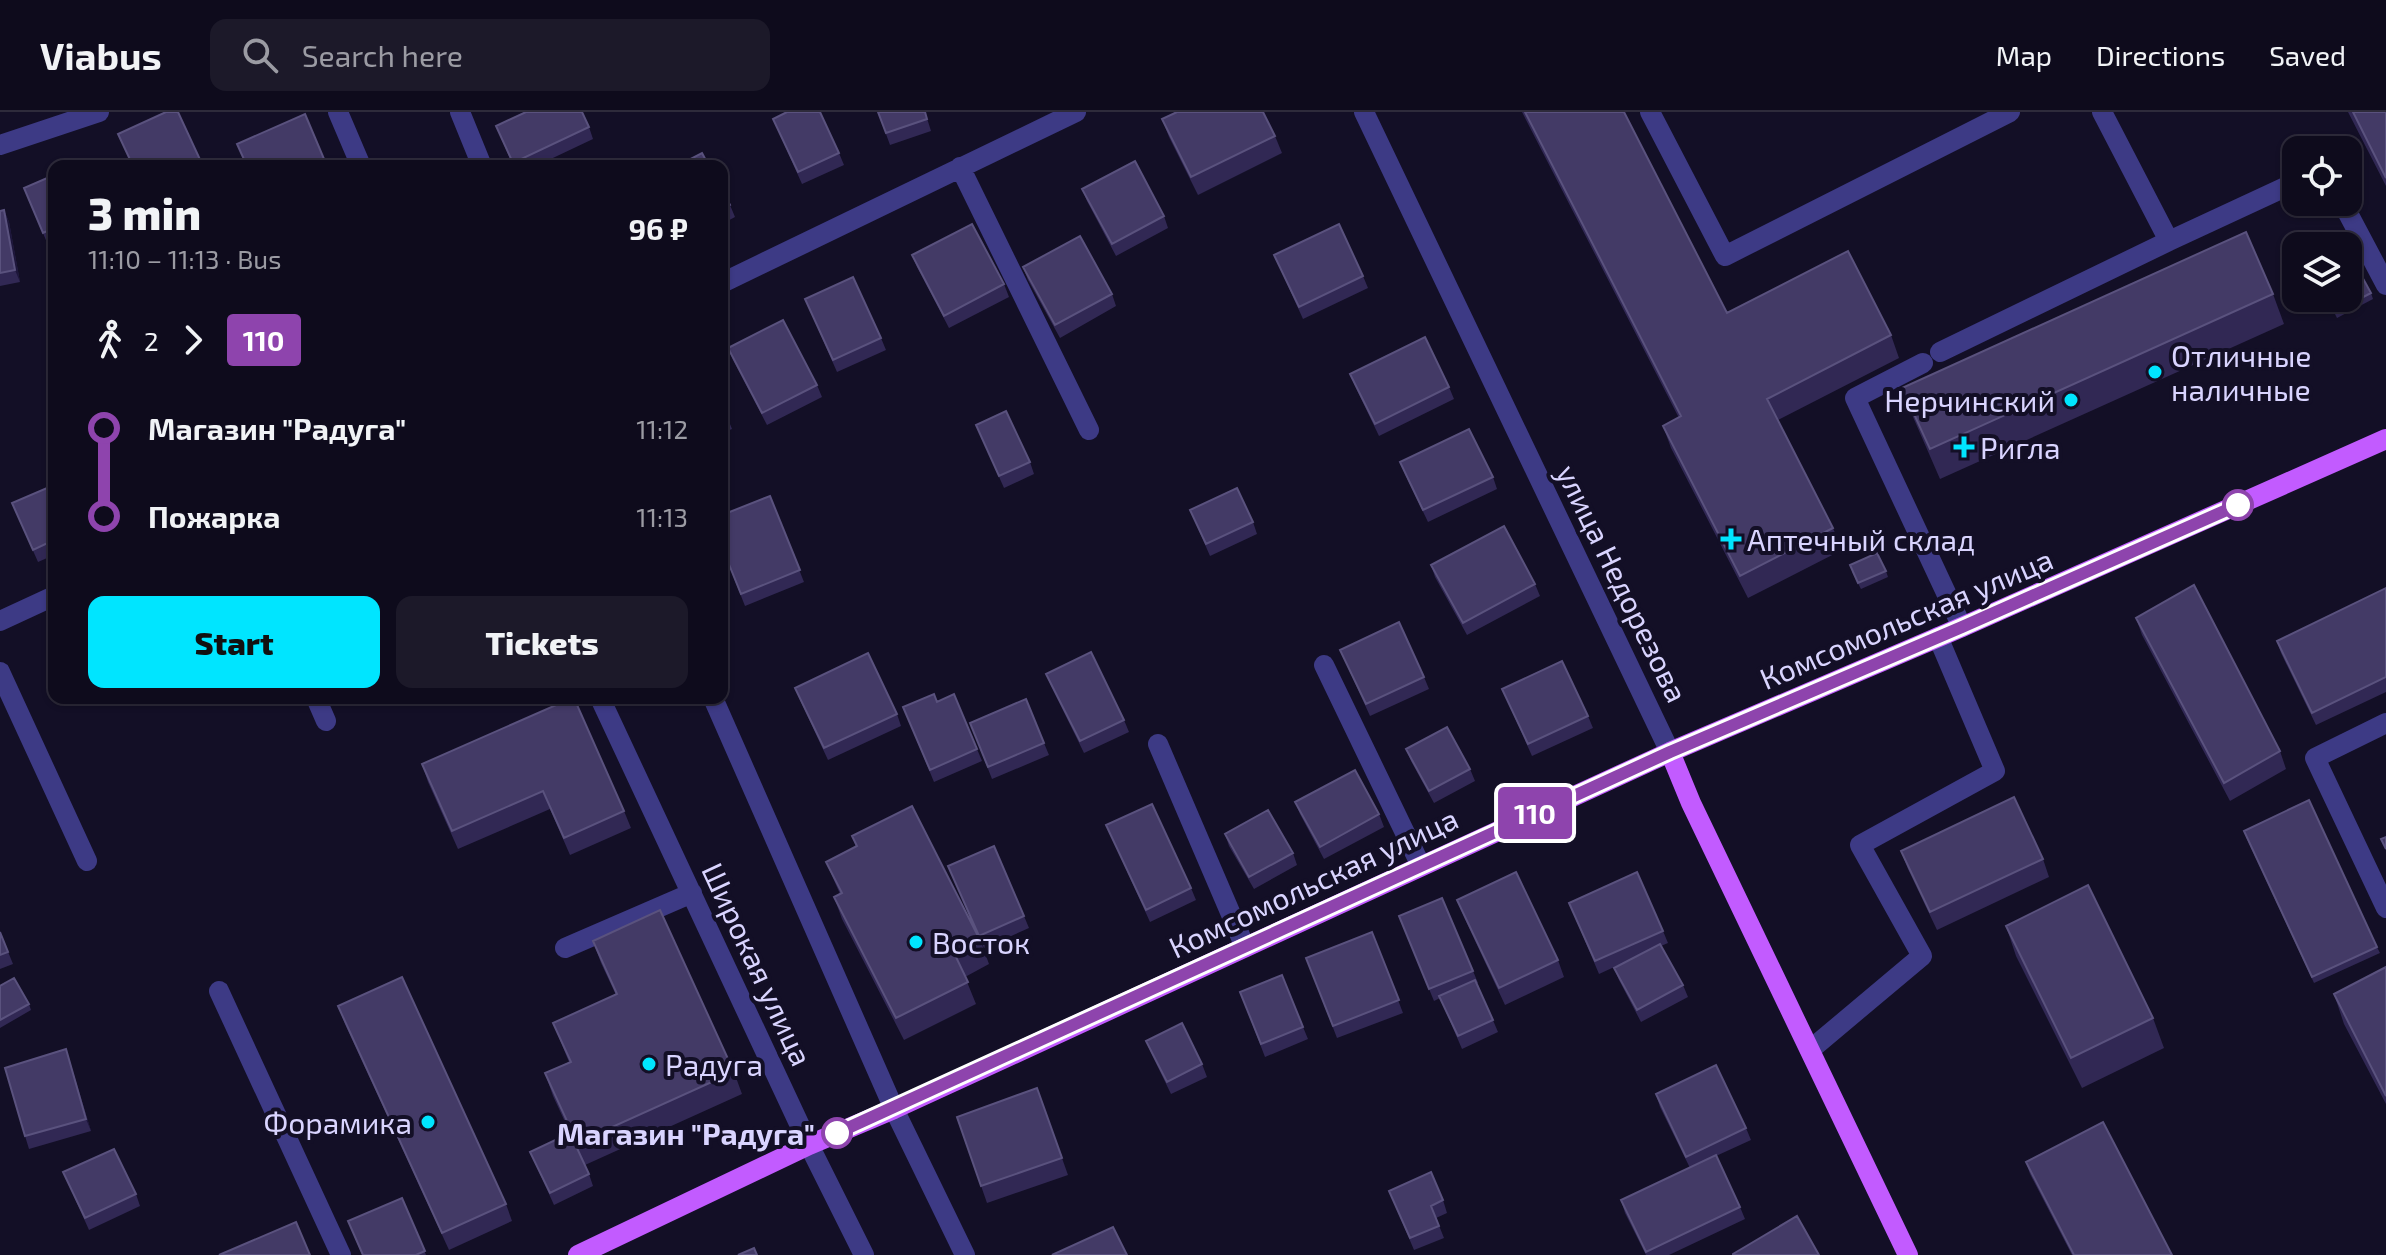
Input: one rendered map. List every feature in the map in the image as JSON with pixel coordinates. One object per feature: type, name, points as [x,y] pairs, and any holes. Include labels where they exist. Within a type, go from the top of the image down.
[{"type":"main road","name":"Комсомольская улица","points":[[578,1255],[809,1145],[894,1109],[1670,752],[1962,627],[2386,439]]},
{"type":"main road","name":"улица Недорезова","points":[[1670,752],[1691,803],[1908,1255]]},
{"type":"street","points":[[0,145],[99,112]]},
{"type":"street","points":[[338,112],[358,160]]},
{"type":"street","points":[[460,112],[480,160]]},
{"type":"street","points":[[728,280],[1076,112]]},
{"type":"street","name":"улица Недорезова","points":[[1364,112],[1670,752]]},
{"type":"street","points":[[1650,112],[1725,256],[2010,112]]},
{"type":"street","points":[[2102,112],[2169,241]]},
{"type":"street","points":[[960,167],[1089,430]]},
{"type":"street","points":[[1962,627],[1855,398],[1932,357],[2282,189]]},
{"type":"street","points":[[2349,216],[2386,285]]},
{"type":"street","points":[[0,621],[48,599]]},
{"type":"street","points":[[1810,1050],[1922,956],[1860,845],[1995,771],[1938,637]]},
{"type":"street","points":[[1324,665],[1421,866]]},
{"type":"street","points":[[0,672],[87,861]]},
{"type":"street","points":[[319,704],[326,721]]},
{"type":"street","name":"Широкая улица","points":[[603,704],[809,1145],[864,1255]]},
{"type":"street","points":[[716,704],[894,1109],[965,1255]]},
{"type":"street","points":[[2386,723],[2315,758],[2386,908]]},
{"type":"street","points":[[1158,744],[1245,947]]},
{"type":"street","points":[[565,948],[692,893]]},
{"type":"street","points":[[219,991],[341,1255]]},
{"type":"building","points":[[166,112],[178,112],[200,160],[130,160],[118,134]]},
{"type":"building","points":[[526,112],[582,112],[589,127],[519,160],[512,160],[496,126]]},
{"type":"building","points":[[787,112],[820,112],[839,153],[798,172],[773,119]]},
{"type":"building","points":[[878,112],[925,112],[927,119],[886,133]]},
{"type":"building","points":[[1177,112],[1263,112],[1275,136],[1191,177],[1162,119]]},
{"type":"building","points":[[1525,112],[1624,112],[1727,313],[1848,251],[1891,335],[1767,399],[1833,528],[1740,576],[1663,426],[1681,416]]},
{"type":"building","points":[[2353,112],[2386,112],[2386,178]]},
{"type":"building","points":[[305,114],[324,160],[244,160],[237,144]]},
{"type":"building","points":[[702,153],[706,160],[689,160]]},
{"type":"building","points":[[1135,161],[1164,216],[1112,244],[1082,189]]},
{"type":"building","points":[[48,178],[48,231],[43,233],[24,188]]},
{"type":"building","points":[[4,210],[15,270],[0,273],[0,211]]},
{"type":"building","points":[[972,224],[1004,284],[944,316],[912,255]]},
{"type":"building","points":[[1339,224],[1363,276],[1299,307],[1274,255]]},
{"type":"building","points":[[2246,232],[2273,294],[1930,449],[1902,388]]},
{"type":"building","points":[[1080,236],[1112,294],[1055,325],[1023,267]]},
{"type":"building","points":[[853,277],[881,338],[833,360],[805,299]]},
{"type":"building","points":[[2362,277],[2371,293],[2362,298]]},
{"type":"building","points":[[783,320],[817,385],[762,413],[728,348]]},
{"type":"building","points":[[1425,337],[1449,387],[1375,424],[1350,374]]},
{"type":"building","points":[[1006,411],[1030,462],[999,476],[976,425]]},
{"type":"building","points":[[1469,429],[1493,477],[1423,510],[1400,462]]},
{"type":"building","points":[[48,488],[48,543],[33,550],[12,503]]},
{"type":"building","points":[[1237,488],[1253,522],[1206,544],[1190,510]]},
{"type":"building","points":[[770,496],[800,570],[741,594],[728,562],[728,513]]},
{"type":"building","points":[[1504,526],[1535,584],[1463,623],[1431,565]]},
{"type":"building","points":[[1877,553],[1886,571],[1858,583],[1850,565]]},
{"type":"building","points":[[2194,585],[2280,751],[2224,783],[2136,618]]},
{"type":"building","points":[[2386,588],[2386,677],[2312,713],[2277,641]]},
{"type":"building","points":[[1399,622],[1424,677],[1366,704],[1340,650]]},
{"type":"building","points":[[1091,652],[1124,720],[1080,741],[1046,674]]},
{"type":"building","points":[[868,653],[897,714],[824,748],[795,688]]},
{"type":"building","points":[[1562,661],[1588,716],[1528,744],[1502,689]]},
{"type":"building","points":[[934,694],[937,702],[954,694],[977,749],[930,770],[903,707]]},
{"type":"building","points":[[1026,699],[1044,743],[988,767],[970,723]]},
{"type":"building","points":[[558,704],[577,704],[624,811],[564,838],[543,791],[452,831],[422,764]]},
{"type":"building","points":[[1447,727],[1470,769],[1429,791],[1406,749]]},
{"type":"building","points":[[1355,770],[1379,814],[1320,847],[1295,802]]},
{"type":"building","points":[[2014,797],[2043,859],[1930,912],[1901,851]]},
{"type":"building","points":[[2309,800],[2377,947],[2312,977],[2244,831]]},
{"type":"building","points":[[1152,804],[1191,888],[1146,910],[1106,825]]},
{"type":"building","name":"Восток","points":[[912,806],[981,942],[955,955],[968,982],[896,1018],[834,897],[842,893],[826,862],[857,846],[852,836]]},
{"type":"building","points":[[1268,810],[1293,853],[1249,877],[1225,834]]},
{"type":"building","points":[[994,846],[1024,916],[979,936],[948,866]]},
{"type":"building","points":[[1516,872],[1558,960],[1499,988],[1457,900]]},
{"type":"building","points":[[1637,872],[1663,931],[1595,961],[1569,903]]},
{"type":"building","points":[[2088,885],[2153,1018],[2071,1058],[2006,926]]},
{"type":"building","points":[[1442,898],[1473,971],[1429,989],[1399,916]]},
{"type":"building","name":"Радуга","points":[[660,910],[734,1072],[577,1143],[545,1073],[571,1062],[553,1023],[617,994],[593,941]]},
{"type":"building","points":[[0,932],[8,952],[0,955]]},
{"type":"building","points":[[1372,932],[1399,1000],[1333,1026],[1306,958]]},
{"type":"building","points":[[1660,944],[1683,985],[1637,1010],[1614,968]]},
{"type":"building","points":[[2386,967],[2386,1096],[2334,994]]},
{"type":"building","points":[[1282,975],[1303,1027],[1261,1044],[1240,992]]},
{"type":"building","name":"Форамика","points":[[402,977],[506,1204],[442,1233],[338,1006]]},
{"type":"building","points":[[14,978],[29,1004],[0,1020],[0,986]]},
{"type":"building","points":[[1475,980],[1493,1020],[1458,1036],[1439,996]]},
{"type":"building","points":[[1182,1023],[1202,1064],[1167,1082],[1146,1041]]},
{"type":"building","points":[[66,1049],[86,1119],[25,1136],[5,1068]]},
{"type":"building","points":[[1716,1065],[1746,1128],[1686,1157],[1656,1094]]},
{"type":"building","points":[[1037,1088],[1062,1158],[981,1186],[957,1117]]},
{"type":"building","points":[[2103,1122],[2172,1255],[2074,1255],[2026,1162]]},
{"type":"building","points":[[570,1133],[589,1174],[550,1193],[530,1152]]},
{"type":"building","points":[[114,1149],[136,1194],[85,1218],[63,1172]]},
{"type":"building","points":[[1716,1155],[1740,1207],[1646,1252],[1621,1200]]},
{"type":"building","points":[[1431,1172],[1443,1200],[1431,1206],[1439,1226],[1410,1238],[1389,1191]]},
{"type":"building","points":[[402,1198],[425,1251],[416,1255],[363,1255],[348,1221]]},
{"type":"building","points":[[1797,1216],[1819,1255],[1733,1255],[1733,1254]]},
{"type":"building","points":[[296,1222],[310,1255],[219,1255]]},
{"type":"building","points":[[1113,1227],[1127,1255],[1052,1255]]},
{"type":"building","points":[[754,1248],[757,1255],[738,1255]]},
{"type":"bus line","name":"110","points":[[837,1133],[1670,752],[2238,505]]},
{"type":"place","name":"Отличные наличные","points":[[2155,372]]},
{"type":"place","name":"Нерчинский","points":[[2071,400]]},
{"type":"place","name":"Ригла","points":[[1964,447]]},
{"type":"place","name":"Аптечный склад","points":[[1731,539]]},
{"type":"place","name":"Восток","points":[[916,942]]},
{"type":"place","name":"Радуга","points":[[649,1064]]},
{"type":"place","name":"Форамика","points":[[428,1122]]},
{"type":"place","name":"Магазин \"Радуга\"","points":[[837,1133]]}]
